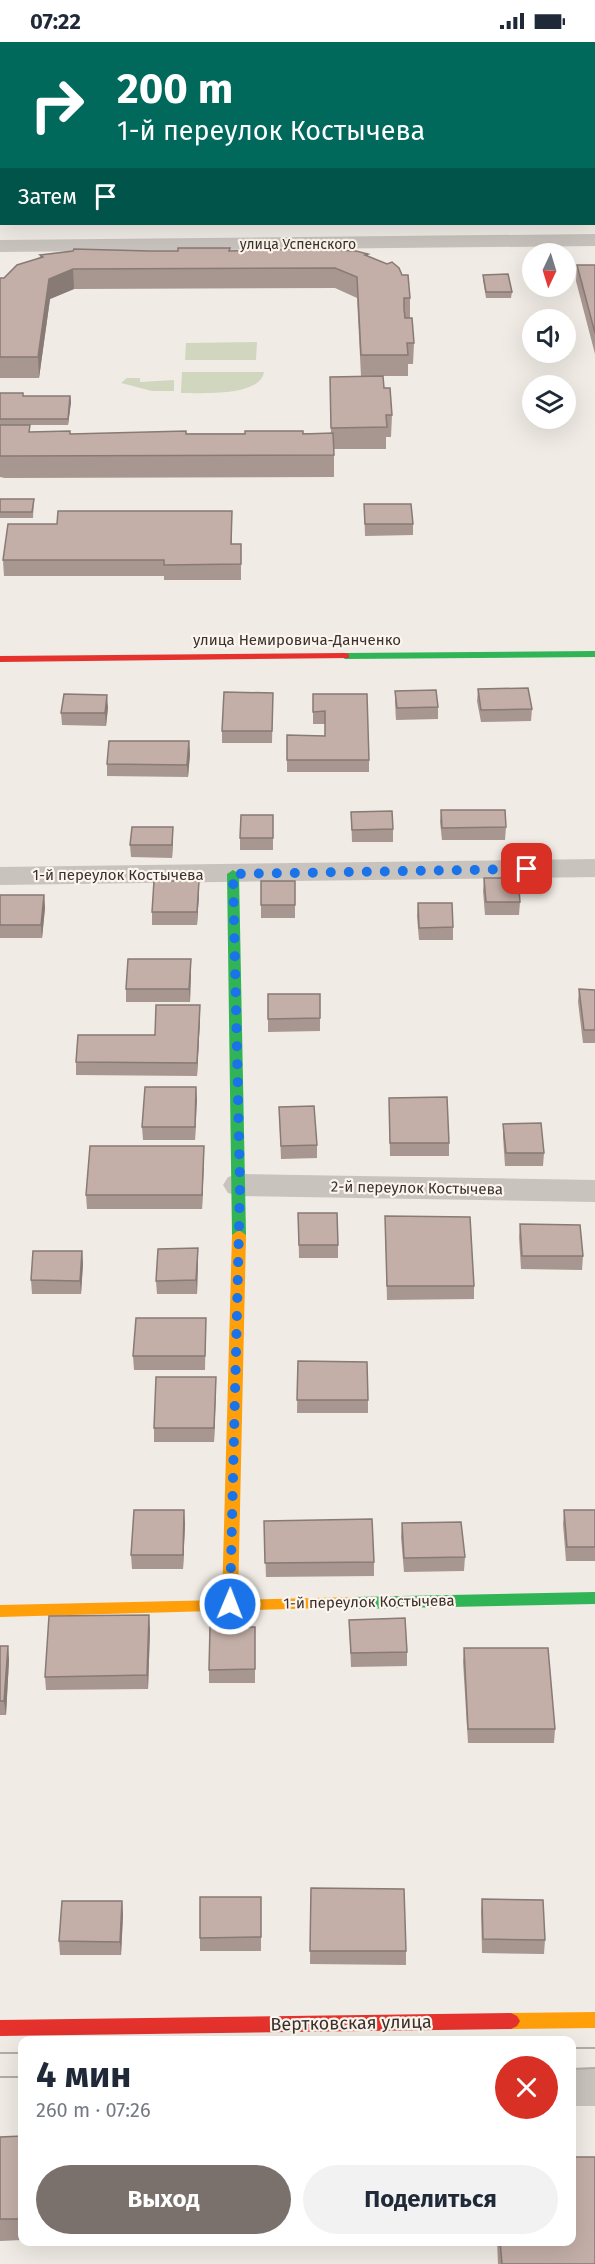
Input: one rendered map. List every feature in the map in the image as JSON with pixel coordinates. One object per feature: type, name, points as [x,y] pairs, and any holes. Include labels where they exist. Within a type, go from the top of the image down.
[{"type":"street","name":"улица Успенского","points":[[0,246],[208,234],[449,233],[595,240]]},
{"type":"street","name":"улица Немировича-Данченко","points":[[0,659],[595,654]]},
{"type":"street","name":"1-й переулок Костычева","points":[[0,876],[595,868]]},
{"type":"street","points":[[230,1604],[240,1185],[233,874]]},
{"type":"street","name":"2-й переулок Костычева","points":[[240,1185],[595,1191]]},
{"type":"street","name":"1-й переулок Костычева","points":[[0,1611],[230,1604],[595,1598]]},
{"type":"street","name":"Вертковская улица","points":[[0,2028],[595,2020]]},
{"type":"street","points":[[576,2087],[595,2086]]},
{"type":"green space","points":[[257,342],[256,360],[185,360],[186,343]]},
{"type":"green space","points":[[182,372],[264,372],[260,380],[241,390],[181,393]]},
{"type":"green space","points":[[127,378],[140,378],[140,382],[174,380],[174,391],[152,391],[121,383]]},
{"type":"building","points":[[178,248],[230,248],[229,251],[333,248],[333,250],[368,254],[365,255],[387,264],[392,262],[399,268],[402,275],[408,275],[410,298],[404,298],[404,309],[405,318],[412,318],[414,343],[407,343],[408,355],[361,355],[357,277],[335,268],[73,269],[49,279],[38,357],[0,357],[0,278],[4,278],[17,265],[43,257],[40,255],[74,249],[178,251]]},
{"type":"building","points":[[577,265],[595,265],[595,333]]},
{"type":"building","points":[[508,274],[512,292],[486,292],[483,275]]},
{"type":"building","points":[[383,376],[384,388],[390,388],[392,415],[386,415],[387,427],[331,428],[330,377]]},
{"type":"building","points":[[0,393],[23,393],[23,396],[70,396],[68,419],[0,419]]},
{"type":"building","points":[[0,425],[30,425],[29,432],[70,431],[70,434],[186,431],[186,434],[245,434],[245,431],[333,433],[334,455],[0,456]]},
{"type":"building","points":[[0,499],[34,499],[32,512],[0,512]]},
{"type":"building","points":[[364,504],[411,504],[413,524],[365,524]]},
{"type":"building","points":[[58,511],[232,511],[231,544],[241,544],[241,564],[164,565],[164,560],[3,560],[8,524],[57,524]]},
{"type":"building","points":[[528,688],[532,709],[481,710],[478,689]]},
{"type":"building","points":[[436,690],[438,707],[397,708],[395,691]]},
{"type":"building","points":[[224,692],[273,693],[272,731],[222,731]]},
{"type":"building","points":[[64,694],[107,695],[105,713],[61,713]]},
{"type":"building","points":[[313,694],[367,694],[369,760],[287,760],[287,735],[325,736],[325,711],[313,712]]},
{"type":"building","points":[[109,741],[189,741],[187,765],[107,764]]},
{"type":"building","points":[[441,810],[505,810],[506,827],[442,828]]},
{"type":"building","points":[[392,811],[393,829],[352,830],[351,812]]},
{"type":"building","points":[[241,815],[273,815],[273,838],[240,838]]},
{"type":"building","points":[[132,827],[173,827],[172,845],[130,845]]},
{"type":"building","points":[[484,878],[518,878],[520,902],[486,902]]},
{"type":"building","points":[[154,881],[199,881],[197,912],[152,912]]},
{"type":"building","points":[[261,881],[295,881],[295,905],[261,905]]},
{"type":"building","points":[[0,895],[44,895],[41,925],[0,925]]},
{"type":"building","points":[[418,903],[452,903],[453,927],[419,928]]},
{"type":"building","points":[[128,959],[191,959],[189,989],[126,989]]},
{"type":"building","points":[[579,989],[595,990],[595,1030],[584,1030]]},
{"type":"building","points":[[268,994],[320,994],[320,1018],[268,1019]]},
{"type":"building","points":[[156,1005],[200,1005],[197,1063],[76,1062],[78,1035],[155,1035]]},
{"type":"building","points":[[145,1087],[196,1087],[195,1127],[142,1127]]},
{"type":"building","points":[[447,1097],[449,1143],[390,1143],[389,1098]]},
{"type":"building","points":[[314,1106],[317,1145],[281,1146],[279,1107]]},
{"type":"building","points":[[541,1123],[544,1153],[506,1153],[503,1124]]},
{"type":"building","points":[[90,1146],[204,1146],[202,1195],[86,1195]]},
{"type":"building","points":[[298,1213],[337,1213],[338,1245],[299,1245]]},
{"type":"building","points":[[385,1216],[470,1217],[474,1286],[387,1286]]},
{"type":"building","points":[[520,1224],[580,1225],[583,1256],[522,1256]]},
{"type":"building","points":[[198,1248],[196,1280],[156,1281],[158,1249]]},
{"type":"building","points":[[33,1251],[82,1251],[80,1281],[31,1280]]},
{"type":"building","points":[[136,1318],[206,1318],[205,1356],[133,1356]]},
{"type":"building","points":[[298,1361],[367,1362],[368,1400],[297,1400]]},
{"type":"building","points":[[156,1377],[216,1377],[214,1428],[154,1428]]},
{"type":"building","points":[[134,1510],[184,1510],[183,1555],[131,1555]]},
{"type":"building","points":[[564,1510],[595,1510],[595,1547],[567,1547]]},
{"type":"building","points":[[372,1519],[374,1562],[265,1563],[264,1521]]},
{"type":"building","points":[[461,1522],[465,1557],[404,1558],[402,1523]]},
{"type":"building","points":[[149,1615],[147,1675],[45,1677],[49,1616]]},
{"type":"building","points":[[405,1618],[407,1652],[351,1653],[349,1620]]},
{"type":"building","points":[[210,1627],[255,1627],[255,1669],[209,1670]]},
{"type":"building","points":[[0,1646],[8,1646],[4,1701],[0,1701]]},
{"type":"building","points":[[464,1648],[548,1648],[555,1729],[468,1729]]},
{"type":"building","points":[[311,1888],[404,1889],[406,1951],[310,1951]]},
{"type":"building","points":[[200,1897],[261,1897],[261,1937],[200,1938]]},
{"type":"building","points":[[482,1899],[543,1900],[545,1940],[483,1939]]},
{"type":"building","points":[[62,1901],[122,1901],[120,1942],[59,1941]]},
{"type":"building","points":[[18,2136],[18,2219],[0,2219],[0,2137]]},
{"type":"building","points":[[576,2157],[595,2157],[595,2264],[502,2264],[500,2246],[576,2246]]},
{"type":"tram line","points":[[576,2048],[595,2048]]},
{"type":"tram line","points":[[0,2053],[18,2053]]},
{"type":"tram line","points":[[576,2069],[595,2068]]},
{"type":"tram line","points":[[0,2077],[18,2077]]},
{"type":"traffic: fast","points":[[345,656],[595,654]]},
{"type":"traffic: fast","points":[[233,874],[239,1235]]},
{"type":"traffic: fast","points":[[353,1603],[595,1598]]},
{"type":"traffic: slow","points":[[230,1604],[239,1235]]},
{"type":"traffic: slow","points":[[0,1611],[353,1603]]},
{"type":"traffic: slow","points":[[511,2021],[595,2020]]},
{"type":"traffic: jam","points":[[0,659],[345,656]]},
{"type":"traffic: jam","points":[[0,2028],[511,2021]]},
{"type":"route","points":[[230,1604],[240,1185],[233,874],[527,869]]}]
